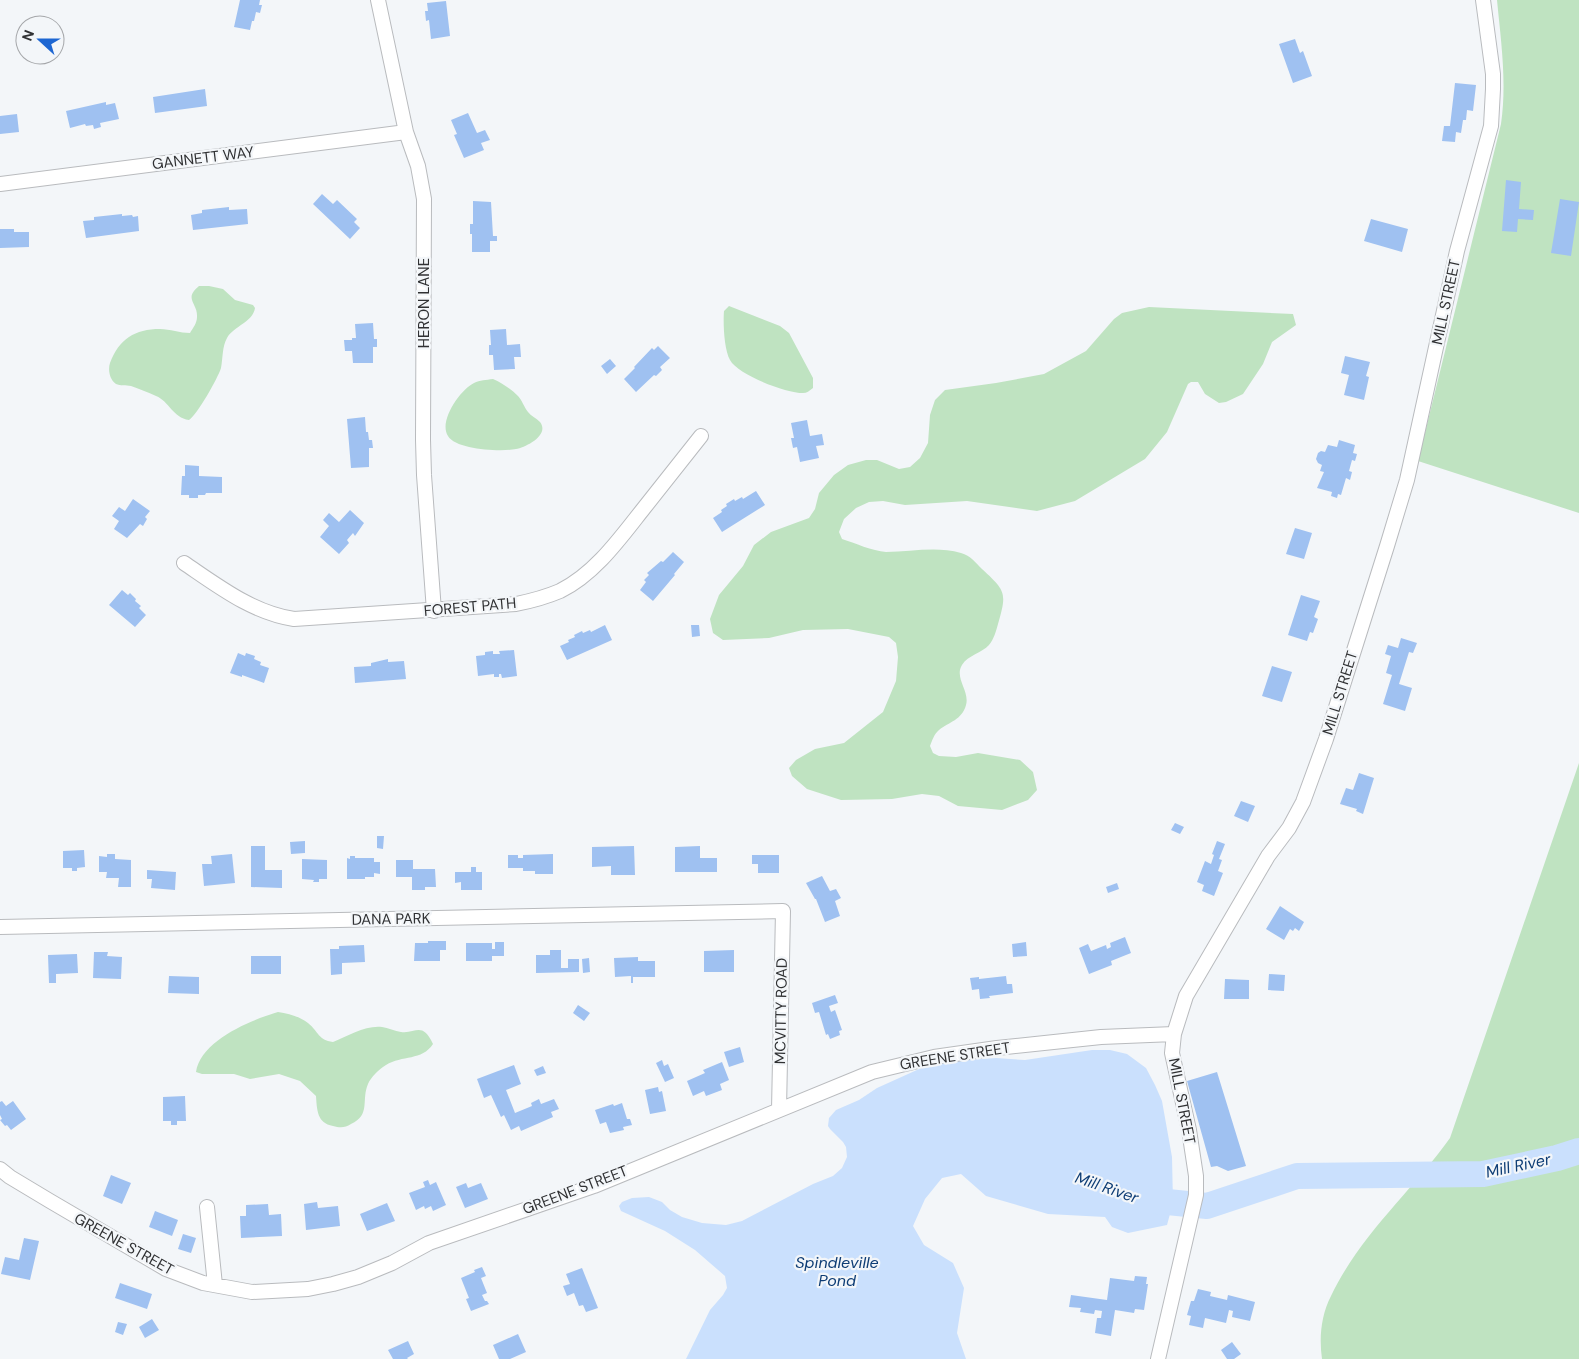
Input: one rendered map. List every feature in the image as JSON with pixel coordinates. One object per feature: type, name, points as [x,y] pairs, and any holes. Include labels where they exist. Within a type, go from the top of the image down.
[{"type":"street","name":"HERON LANE","points":[[378,0],[406,132],[418,166],[424,199],[423,440],[434,611]]},
{"type":"street","name":"MILL STREET","points":[[1158,1359],[1196,1195],[1196,1176],[1189,1130],[1172,1053],[1174,1034],[1186,996],[1264,863],[1289,828],[1303,802],[1326,739],[1407,480],[1457,251],[1491,126],[1493,74],[1483,0]]},
{"type":"street","name":"GANNETT WAY","points":[[0,184],[406,132]]},
{"type":"street","name":"FOREST PATH","points":[[184,563],[234,596],[282,618],[310,619],[434,611],[516,604],[536,600],[561,591],[596,563],[623,534],[701,436]]},
{"type":"street","name":"DANA PARK","points":[[0,927],[783,911]]},
{"type":"street","name":"MCVITTY ROAD","points":[[779,1110],[783,911]]},
{"type":"street","name":"GREENE STREET","points":[[0,1169],[10,1177],[166,1269],[215,1285],[252,1292],[308,1289],[358,1277],[392,1263],[429,1243],[594,1186],[643,1164],[872,1072],[934,1057],[1038,1043],[1174,1034]]},
{"type":"street","points":[[207,1207],[215,1285]]},
{"type":"green space","points":[[1497,0],[1579,0],[1579,513],[1418,461],[1501,124],[1503,77]]},
{"type":"green space","points":[[199,286],[223,289],[235,300],[253,305],[255,308],[251,317],[227,338],[219,373],[202,404],[189,420],[179,416],[156,396],[131,386],[116,384],[110,377],[109,368],[118,348],[136,333],[160,329],[190,333],[197,317],[192,294]]},
{"type":"green space","points":[[729,306],[780,326],[789,333],[813,378],[813,388],[804,393],[775,387],[752,377],[735,366],[728,355],[724,336],[724,311]]},
{"type":"green space","points":[[1149,307],[1293,314],[1296,325],[1272,342],[1263,364],[1243,394],[1226,402],[1219,403],[1205,394],[1198,382],[1188,384],[1167,432],[1145,459],[1075,501],[1037,511],[967,501],[905,505],[883,501],[869,502],[856,508],[844,519],[839,532],[842,539],[869,549],[886,552],[942,550],[961,553],[973,560],[1000,588],[1003,605],[995,635],[986,648],[968,659],[960,670],[967,700],[964,710],[955,720],[937,732],[930,746],[933,753],[939,756],[956,757],[978,753],[1020,760],[1033,772],[1037,790],[1028,800],[1002,810],[958,806],[939,796],[922,794],[892,799],[841,800],[807,789],[792,776],[789,768],[796,760],[815,749],[844,743],[883,712],[896,681],[898,657],[896,643],[889,637],[848,629],[803,630],[769,638],[723,640],[713,633],[710,619],[719,595],[743,566],[754,545],[771,532],[809,518],[815,509],[819,493],[834,475],[848,465],[866,460],[877,460],[899,469],[910,467],[920,458],[928,443],[930,415],[935,400],[945,390],[1044,374],[1086,351],[1114,319],[1122,313]]},
{"type":"green space","points":[[493,379],[515,393],[529,413],[540,422],[542,431],[536,440],[516,449],[490,450],[460,444],[448,436],[446,422],[448,414],[457,398],[474,383]]},
{"type":"green space","points":[[1579,763],[1579,1359],[1322,1359],[1321,1335],[1323,1319],[1328,1303],[1343,1274],[1371,1233],[1450,1138]]},
{"type":"green space","points":[[278,1012],[308,1023],[321,1037],[328,1041],[333,1042],[370,1028],[384,1027],[401,1032],[422,1031],[433,1044],[423,1053],[392,1062],[378,1071],[368,1084],[361,1116],[349,1125],[342,1127],[328,1124],[321,1119],[316,1096],[300,1081],[279,1074],[250,1079],[234,1074],[202,1074],[196,1072],[207,1050],[217,1041],[242,1026]]},
{"type":"water","name":"Spindleville Pond","points":[[1092,1050],[1110,1050],[1127,1054],[1146,1068],[1162,1101],[1172,1157],[1173,1203],[1167,1225],[1128,1233],[1112,1227],[1105,1217],[1048,1214],[986,1196],[961,1174],[942,1178],[925,1199],[913,1226],[924,1245],[953,1263],[964,1288],[957,1333],[966,1359],[686,1359],[710,1310],[727,1288],[725,1276],[695,1250],[665,1231],[621,1211],[619,1206],[622,1202],[632,1198],[649,1197],[662,1202],[670,1210],[682,1217],[702,1223],[726,1225],[742,1221],[813,1184],[833,1176],[842,1168],[847,1157],[846,1147],[828,1126],[829,1118],[836,1110],[859,1100],[877,1088],[928,1065],[949,1061],[996,1058],[1025,1060]]},
{"type":"building","points":[[240,0],[260,0],[259,5],[262,5],[260,13],[256,12],[250,30],[234,27]]},
{"type":"building","points":[[446,1],[450,36],[431,39],[429,20],[426,21],[425,11],[428,11],[427,3]]},
{"type":"building","points":[[1295,39],[1300,53],[1303,51],[1312,76],[1293,83],[1279,44]]},
{"type":"building","points":[[1455,83],[1476,85],[1473,111],[1467,110],[1466,120],[1463,120],[1461,133],[1456,132],[1455,142],[1442,141],[1444,126],[1450,126]]},
{"type":"building","points":[[205,89],[207,106],[155,113],[153,97]]},
{"type":"building","points":[[106,102],[106,105],[115,103],[119,119],[100,123],[101,127],[94,129],[93,125],[86,126],[85,124],[70,128],[66,111]]},
{"type":"building","points":[[468,113],[477,133],[485,130],[490,140],[481,143],[484,150],[464,158],[454,135],[457,134],[451,120]]},
{"type":"building","points":[[17,114],[19,132],[0,134],[0,116]]},
{"type":"building","points":[[1506,180],[1521,182],[1519,209],[1534,210],[1533,220],[1518,219],[1517,232],[1502,231]]},
{"type":"building","points":[[322,194],[333,204],[337,200],[357,219],[354,222],[360,228],[350,239],[313,204]]},
{"type":"building","points":[[1560,199],[1579,202],[1571,256],[1551,253]]},
{"type":"building","points":[[473,201],[491,202],[493,236],[497,236],[497,241],[490,241],[490,252],[472,252],[470,224],[473,224]]},
{"type":"building","points":[[229,207],[229,210],[247,209],[248,224],[193,230],[191,215],[202,213],[202,210]]},
{"type":"building","points":[[122,214],[122,216],[138,216],[139,231],[86,238],[83,221],[94,220],[94,217]]},
{"type":"building","points":[[1371,219],[1408,229],[1402,252],[1364,241]]},
{"type":"building","points":[[0,229],[14,229],[14,232],[29,232],[29,247],[0,248]]},
{"type":"building","points":[[373,323],[374,339],[377,339],[377,347],[373,347],[373,363],[353,363],[352,351],[345,351],[344,340],[356,338],[355,324]]},
{"type":"building","points":[[506,329],[507,345],[520,344],[521,357],[514,357],[515,369],[494,370],[493,355],[489,355],[489,345],[491,345],[490,330]]},
{"type":"building","points":[[658,346],[670,358],[660,367],[662,370],[656,376],[654,375],[636,392],[624,379],[652,348],[654,350]]},
{"type":"building","points":[[1345,356],[1370,362],[1366,376],[1369,377],[1364,400],[1344,395],[1349,375],[1341,373]]},
{"type":"building","points":[[610,359],[616,366],[607,374],[601,366]]},
{"type":"building","points":[[365,417],[366,432],[368,432],[369,440],[372,440],[373,448],[369,448],[369,467],[351,468],[347,419]]},
{"type":"building","points":[[807,420],[810,436],[822,434],[824,445],[816,446],[819,458],[800,462],[797,447],[793,448],[791,438],[794,438],[791,423]]},
{"type":"building","points":[[1339,440],[1355,445],[1353,453],[1357,454],[1355,461],[1352,460],[1349,471],[1352,472],[1350,480],[1346,478],[1341,495],[1338,494],[1337,498],[1331,496],[1332,492],[1317,488],[1324,472],[1320,471],[1322,465],[1316,459],[1318,453],[1321,451],[1325,452],[1328,445],[1337,447]]},
{"type":"building","points":[[185,465],[199,466],[199,476],[222,477],[222,493],[206,493],[205,495],[198,495],[198,498],[189,498],[189,495],[181,495],[182,476],[185,476]]},
{"type":"building","points":[[756,491],[765,505],[722,532],[713,518],[722,512],[721,510],[727,506],[726,504],[734,499],[735,501],[742,497],[743,499]]},
{"type":"building","points":[[133,499],[150,511],[145,517],[147,519],[143,526],[140,524],[127,538],[114,529],[119,521],[112,516],[119,507],[125,511]]},
{"type":"building","points":[[350,510],[364,523],[355,536],[353,533],[347,540],[349,543],[339,554],[320,537],[329,526],[323,520],[329,513],[339,522]]},
{"type":"building","points":[[1295,528],[1312,533],[1304,559],[1286,554]]},
{"type":"building","points":[[673,552],[684,562],[653,601],[640,590],[646,582],[644,580],[649,575],[647,573]]},
{"type":"building","points":[[122,590],[128,595],[130,593],[136,599],[135,601],[141,606],[139,608],[146,615],[135,627],[109,605]]},
{"type":"building","points":[[1301,595],[1320,601],[1314,617],[1318,619],[1313,633],[1310,632],[1307,641],[1288,635]]},
{"type":"building","points":[[605,625],[612,640],[567,660],[560,646],[569,642],[568,640],[582,631],[583,633],[590,630],[591,632]]},
{"type":"building","points":[[691,625],[699,625],[700,636],[692,637]]},
{"type":"building","points":[[1401,638],[1417,643],[1413,653],[1409,652],[1399,684],[1412,688],[1405,711],[1383,704],[1392,675],[1386,673],[1391,656],[1385,654],[1388,645],[1398,648]]},
{"type":"building","points":[[514,650],[517,676],[502,678],[501,674],[499,674],[499,677],[494,677],[494,674],[478,676],[476,656],[485,655],[485,652],[493,651],[493,654],[500,654],[499,651]]},
{"type":"building","points":[[238,653],[245,656],[246,653],[255,656],[254,659],[261,662],[260,665],[269,668],[264,683],[230,673]]},
{"type":"building","points":[[388,659],[388,662],[404,661],[406,679],[355,683],[354,667],[371,666],[371,663]]},
{"type":"building","points":[[1272,666],[1292,672],[1282,702],[1262,696]]},
{"type":"building","points":[[1359,773],[1374,778],[1363,814],[1356,811],[1357,809],[1340,804],[1346,788],[1353,790]]},
{"type":"building","points":[[1241,801],[1255,806],[1248,822],[1234,816]]},
{"type":"building","points":[[1175,823],[1184,827],[1180,834],[1171,830]]},
{"type":"building","points":[[377,836],[384,836],[383,849],[377,848]]},
{"type":"building","points":[[305,841],[305,853],[291,854],[290,842]]},
{"type":"building","points":[[1217,841],[1225,844],[1219,859],[1222,860],[1218,871],[1223,873],[1214,896],[1202,891],[1204,885],[1197,882],[1205,861],[1211,864],[1214,855],[1212,854]]},
{"type":"building","points":[[251,846],[265,846],[265,870],[282,870],[282,888],[251,887]]},
{"type":"building","points":[[634,846],[635,875],[611,875],[611,866],[592,867],[592,847]]},
{"type":"building","points":[[700,846],[700,858],[717,858],[717,872],[675,872],[675,847]]},
{"type":"building","points":[[84,850],[85,867],[77,868],[77,871],[72,871],[72,868],[63,868],[63,851]]},
{"type":"building","points":[[107,854],[115,854],[115,859],[131,860],[131,887],[118,887],[119,878],[106,878],[107,872],[99,872],[99,856],[107,857]]},
{"type":"building","points":[[232,854],[235,883],[204,886],[202,864],[212,864],[211,856]]},
{"type":"building","points":[[553,854],[553,874],[535,874],[535,871],[523,871],[523,868],[508,868],[508,855],[518,855],[518,858],[523,858],[523,855]]},
{"type":"building","points":[[752,855],[779,855],[779,873],[758,873],[758,864],[752,864]]},
{"type":"building","points":[[350,856],[355,856],[355,858],[374,858],[374,862],[380,862],[380,874],[374,873],[374,877],[365,877],[365,879],[347,879],[347,858],[350,859]]},
{"type":"building","points":[[302,859],[327,860],[327,879],[319,879],[319,882],[313,882],[314,880],[302,879]]},
{"type":"building","points":[[396,860],[413,860],[413,869],[435,869],[436,887],[425,887],[425,890],[412,890],[412,877],[396,877]]},
{"type":"building","points":[[471,867],[476,867],[476,872],[482,872],[482,890],[461,890],[461,882],[455,883],[455,872],[471,872]]},
{"type":"building","points":[[147,870],[176,872],[175,890],[151,888],[152,879],[147,879]]},
{"type":"building","points":[[822,876],[830,891],[836,889],[841,898],[835,901],[840,916],[825,922],[816,899],[806,883]]},
{"type":"building","points":[[1117,883],[1119,889],[1108,893],[1106,887]]},
{"type":"building","points":[[1280,906],[1304,922],[1299,931],[1295,928],[1293,931],[1290,929],[1284,940],[1266,929]]},
{"type":"building","points":[[1125,937],[1131,953],[1111,961],[1112,965],[1089,974],[1079,948],[1088,944],[1091,951],[1106,945],[1107,949],[1111,947],[1110,943]]},
{"type":"building","points":[[428,941],[446,941],[446,950],[440,950],[440,961],[414,961],[415,943],[428,943]]},
{"type":"building","points":[[495,942],[504,942],[504,956],[492,956],[492,961],[466,961],[466,943],[492,943],[492,949],[495,949]]},
{"type":"building","points":[[1026,942],[1027,956],[1013,957],[1012,944]]},
{"type":"building","points":[[364,945],[365,962],[342,963],[342,974],[331,975],[330,949],[339,949],[339,946]]},
{"type":"building","points":[[550,950],[561,950],[561,968],[568,968],[568,959],[579,959],[579,972],[536,973],[536,955],[550,955]]},
{"type":"building","points":[[734,950],[734,972],[704,972],[704,951]]},
{"type":"building","points":[[94,952],[108,952],[107,956],[122,957],[121,979],[93,978]]},
{"type":"building","points":[[77,954],[78,973],[56,974],[56,983],[49,983],[48,955]]},
{"type":"building","points":[[251,956],[281,956],[281,974],[251,974]]},
{"type":"building","points":[[638,957],[638,961],[655,961],[655,977],[633,977],[633,983],[631,983],[631,976],[615,977],[614,958]]},
{"type":"building","points":[[589,958],[590,972],[583,973],[582,959]]},
{"type":"building","points":[[1269,974],[1285,975],[1284,991],[1268,990]]},
{"type":"building","points":[[169,976],[199,977],[199,994],[168,993]]},
{"type":"building","points":[[1006,976],[1007,984],[1012,984],[1013,993],[980,999],[979,989],[972,990],[970,978]]},
{"type":"building","points":[[1225,979],[1249,980],[1249,999],[1224,999]]},
{"type":"building","points":[[835,995],[838,1003],[829,1006],[831,1012],[835,1010],[842,1030],[839,1031],[840,1035],[830,1039],[828,1034],[826,1035],[819,1012],[815,1013],[812,1003]]},
{"type":"building","points":[[578,1005],[590,1013],[584,1021],[573,1013]]},
{"type":"building","points":[[740,1047],[744,1062],[729,1067],[724,1052]]},
{"type":"building","points":[[662,1060],[664,1066],[668,1064],[674,1078],[665,1082],[656,1063]]},
{"type":"building","points":[[722,1062],[729,1080],[720,1084],[722,1090],[706,1096],[704,1091],[693,1096],[687,1081],[705,1073],[703,1070]]},
{"type":"building","points":[[514,1065],[521,1084],[506,1090],[515,1113],[532,1106],[531,1103],[539,1099],[541,1104],[554,1099],[559,1109],[551,1112],[553,1117],[521,1131],[519,1126],[511,1130],[504,1115],[501,1117],[491,1095],[484,1098],[477,1079]]},
{"type":"building","points":[[543,1066],[546,1073],[537,1076],[534,1070]]},
{"type":"building","points":[[1217,1072],[1246,1166],[1228,1171],[1217,1166],[1211,1167],[1187,1081]]},
{"type":"building","points":[[658,1087],[659,1092],[662,1091],[666,1111],[650,1114],[645,1090]]},
{"type":"building","points":[[185,1096],[186,1121],[177,1121],[177,1125],[171,1125],[171,1121],[163,1121],[163,1097]]},
{"type":"building","points":[[2,1101],[6,1106],[13,1101],[26,1119],[11,1130],[0,1120],[2,1119],[0,1115],[0,1102]]},
{"type":"building","points":[[622,1103],[627,1119],[630,1119],[632,1125],[623,1127],[624,1130],[610,1133],[606,1122],[600,1124],[595,1110]]},
{"type":"building","points":[[111,1175],[131,1183],[122,1204],[103,1196]]},
{"type":"building","points":[[428,1180],[430,1185],[436,1182],[446,1205],[433,1211],[431,1206],[425,1209],[424,1206],[416,1210],[409,1193],[425,1187],[423,1182]]},
{"type":"building","points":[[466,1183],[468,1188],[481,1183],[488,1199],[465,1208],[456,1187]]},
{"type":"building","points":[[317,1202],[318,1208],[338,1206],[340,1226],[306,1230],[304,1204]]},
{"type":"building","points":[[387,1203],[395,1221],[367,1231],[360,1214]]},
{"type":"building","points":[[268,1204],[269,1215],[281,1214],[282,1236],[241,1238],[240,1216],[246,1216],[246,1205]]},
{"type":"building","points":[[155,1211],[178,1220],[172,1236],[149,1227]]},
{"type":"building","points":[[183,1234],[196,1238],[191,1253],[178,1249]]},
{"type":"building","points":[[24,1238],[39,1241],[30,1280],[1,1274],[5,1257],[19,1260]]},
{"type":"building","points":[[482,1267],[486,1276],[481,1278],[487,1293],[482,1295],[489,1304],[471,1311],[466,1299],[469,1298],[461,1278]]},
{"type":"building","points":[[582,1268],[598,1308],[586,1312],[583,1305],[579,1306],[574,1293],[567,1296],[563,1286],[570,1284],[566,1274]]},
{"type":"building","points":[[1135,1276],[1147,1277],[1146,1284],[1148,1284],[1144,1310],[1135,1309],[1134,1313],[1115,1310],[1111,1336],[1095,1333],[1097,1318],[1101,1318],[1102,1311],[1095,1310],[1094,1314],[1080,1312],[1081,1308],[1069,1307],[1071,1295],[1107,1300],[1110,1278],[1134,1281]]},
{"type":"building","points":[[120,1283],[152,1294],[147,1309],[115,1298]]},
{"type":"building","points":[[1198,1289],[1211,1292],[1210,1296],[1227,1300],[1228,1295],[1255,1302],[1250,1321],[1232,1317],[1233,1311],[1229,1310],[1226,1323],[1205,1318],[1203,1328],[1189,1325],[1191,1316],[1187,1315],[1191,1301],[1194,1301]]},
{"type":"building","points":[[152,1319],[159,1330],[145,1338],[139,1327]]},
{"type":"building","points":[[118,1322],[127,1324],[123,1335],[115,1332]]},
{"type":"building","points":[[518,1334],[526,1352],[510,1359],[499,1359],[493,1345]]},
{"type":"building","points":[[408,1341],[414,1354],[408,1359],[393,1359],[388,1350]]},
{"type":"building","points":[[1232,1342],[1241,1354],[1234,1359],[1227,1359],[1221,1350]]},
{"type":"waterway","name":"Mill River","points":[[1138,1199],[1207,1206],[1297,1176],[1483,1174],[1557,1158],[1579,1151]]}]
